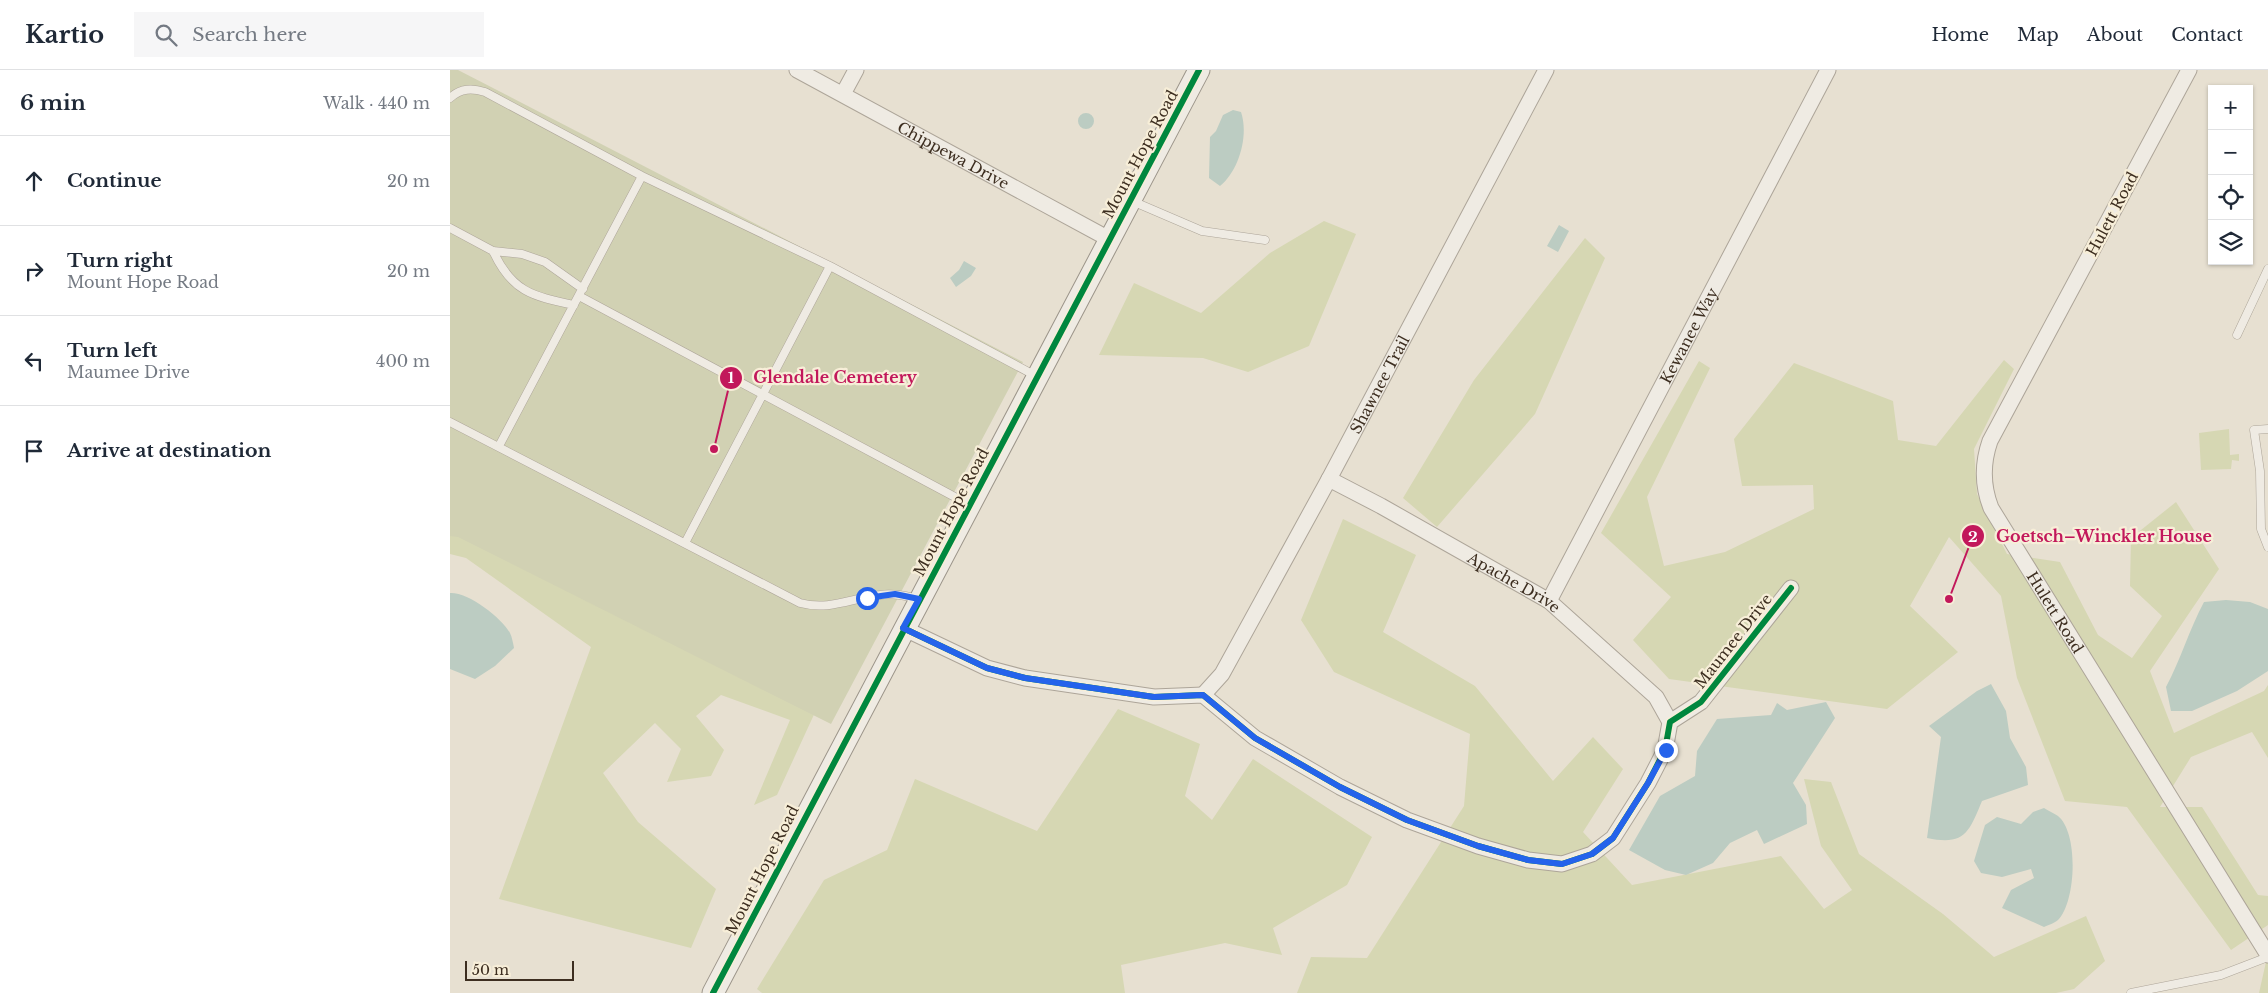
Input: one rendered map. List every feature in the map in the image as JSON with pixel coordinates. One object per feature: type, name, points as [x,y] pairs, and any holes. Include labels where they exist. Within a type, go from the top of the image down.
[{"type":"street","name":"Chippewa Drive","points":[[797,70],[1109,239]]},
{"type":"street","points":[[843,94],[856,70]]},
{"type":"street","name":"Mount Hope Road","points":[[713,993],[968,504],[1199,70]]},
{"type":"street","name":"Shawnee Trail","points":[[1203,695],[1222,674],[1329,479],[1546,70]]},
{"type":"street","name":"Kewanee Way","points":[[1549,601],[1828,70]]},
{"type":"street","name":"Hulett Road","points":[[2189,70],[1990,441],[1984,462],[1984,486],[1996,516],[2268,956]]},
{"type":"street","name":"Apache Drive","points":[[1329,479],[1381,506],[1549,601],[1656,697],[1670,722]]},
{"type":"street","name":"Maumee Drive","points":[[1670,722],[1701,702],[1791,588]]},
{"type":"street","points":[[903,628],[987,668],[1025,678],[1154,697],[1203,695],[1255,738],[1340,787],[1407,820],[1478,846],[1528,860],[1562,864],[1592,854],[1613,838],[1648,783],[1666,750],[1670,722]]},
{"type":"lane","points":[[450,98],[462,90],[474,89],[485,92],[642,176],[830,266],[1036,376]]},
{"type":"lane","points":[[499,446],[642,176]]},
{"type":"lane","points":[[1130,200],[1202,231],[1265,240]]},
{"type":"lane","points":[[450,228],[493,250],[538,259],[553,267],[581,293],[762,394],[968,504]]},
{"type":"lane","points":[[493,250],[502,270],[522,289],[537,297],[574,305]]},
{"type":"lane","points":[[685,543],[830,266]]},
{"type":"lane","points":[[2237,335],[2268,269]]},
{"type":"lane","points":[[450,422],[800,603],[810,606],[833,606],[879,595],[895,594],[919,599]]},
{"type":"lane","points":[[2268,429],[2254,430],[2260,472],[2261,528],[2268,547]]},
{"type":"lane","points":[[2130,993],[2222,974],[2268,956]]},
{"type":"green space","points":[[450,70],[458,70],[1023,362],[831,724],[458,537],[450,536]]},
{"type":"green space","points":[[1324,221],[1356,234],[1309,346],[1248,372],[1203,358],[1099,355],[1134,283],[1201,313],[1270,253]]},
{"type":"green space","points":[[1585,238],[1605,258],[1535,414],[1437,527],[1403,498],[1474,380]]},
{"type":"green space","points":[[2004,360],[2014,369],[1974,449],[1977,494],[2007,554],[2060,562],[2098,635],[2132,658],[2162,616],[2130,586],[2131,538],[2176,502],[2219,569],[2150,671],[2174,733],[2264,691],[2268,685],[2268,758],[2252,732],[2191,757],[2160,807],[2202,807],[2258,895],[2268,896],[2268,925],[2231,950],[2127,807],[2065,801],[2017,678],[2001,596],[1949,537],[1910,606],[1958,652],[1887,709],[1669,679],[1633,640],[1671,597],[1601,533],[1699,361],[1710,368],[1647,497],[1664,566],[1725,552],[1814,509],[1813,485],[1742,486],[1734,439],[1794,363],[1893,401],[1898,440],[1936,446]]},
{"type":"green space","points":[[2229,429],[2230,455],[2239,454],[2239,461],[2232,460],[2231,469],[2201,470],[2199,433]]},
{"type":"green space","points":[[450,482],[840,658],[777,795],[754,805],[790,720],[721,695],[696,716],[724,750],[711,776],[667,782],[681,749],[655,723],[603,773],[638,822],[716,889],[691,948],[499,899],[591,647],[466,558],[450,554]]},
{"type":"green space","points":[[1343,519],[1416,555],[1383,632],[1475,686],[1553,781],[1593,737],[1623,769],[1583,832],[1632,885],[1781,856],[1824,909],[1852,890],[1821,846],[1804,779],[1831,782],[1859,854],[1943,914],[1994,957],[2086,916],[2105,961],[2074,989],[2056,993],[1297,993],[1311,957],[1367,958],[1464,806],[1470,734],[1334,672],[1301,620]]},
{"type":"green space","points":[[1118,709],[1200,744],[1185,796],[1212,820],[1253,759],[1372,837],[1347,885],[1273,928],[1282,955],[1225,943],[1121,965],[1125,993],[762,993],[757,989],[824,880],[887,850],[915,779],[1037,831]]},
{"type":"green space","points":[[2268,953],[2268,993],[2259,993]]},
{"type":"shaded area","points":[[1233,110],[1241,112],[1244,131],[1243,142],[1237,162],[1227,179],[1220,186],[1209,178],[1210,137],[1216,131],[1223,115]]},
{"type":"shaded area","points":[[1086,113],[1092,115],[1094,121],[1092,127],[1086,129],[1080,127],[1078,121],[1080,115]]},
{"type":"shaded area","points":[[1559,225],[1569,231],[1558,252],[1547,246]]},
{"type":"shaded area","points":[[964,261],[976,268],[971,276],[956,287],[950,278],[959,270]]},
{"type":"shaded area","points":[[450,593],[475,601],[492,613],[506,627],[512,638],[514,648],[495,666],[475,679],[450,669]]},
{"type":"shaded area","points":[[2226,600],[2250,602],[2268,609],[2268,671],[2237,691],[2192,711],[2171,711],[2166,687],[2204,602]]},
{"type":"shaded area","points":[[1991,684],[2006,711],[2010,738],[2026,767],[2028,785],[1982,801],[1969,828],[1958,838],[1940,840],[1927,838],[1941,737],[1929,726],[1977,691]]},
{"type":"shaded area","points":[[1826,702],[1835,718],[1793,783],[1806,805],[1807,824],[1764,844],[1757,830],[1730,843],[1713,863],[1686,875],[1665,870],[1629,850],[1660,796],[1695,776],[1697,751],[1717,719],[1771,715],[1777,703],[1787,710]]},
{"type":"shaded area","points":[[2044,808],[2058,816],[2065,825],[2072,852],[2073,868],[2069,899],[2064,911],[2057,921],[2044,927],[2002,908],[2011,890],[2034,878],[2031,869],[2002,877],[1981,873],[1974,861],[1985,825],[1997,817],[2021,824],[2033,812]]},
{"type":"cycle path","points":[[713,993],[1199,70]]},
{"type":"cycle path","points":[[903,628],[987,668],[1025,678],[1154,697],[1203,695],[1255,738],[1340,787],[1407,820],[1478,846],[1528,860],[1562,864],[1592,854],[1613,838],[1648,783],[1665,750],[1670,722],[1701,702],[1791,588]]},
{"type":"place","name":"Glendale Cemetery","points":[[714,449]]},
{"type":"place","name":"Goetsch–Winckler House","points":[[1949,599]]},
{"type":"route","points":[[867,598],[895,594],[919,599],[903,628],[987,668],[1025,678],[1154,697],[1203,695],[1255,738],[1340,787],[1407,820],[1478,846],[1528,860],[1562,864],[1592,854],[1613,838],[1648,783],[1666,750]]}]
